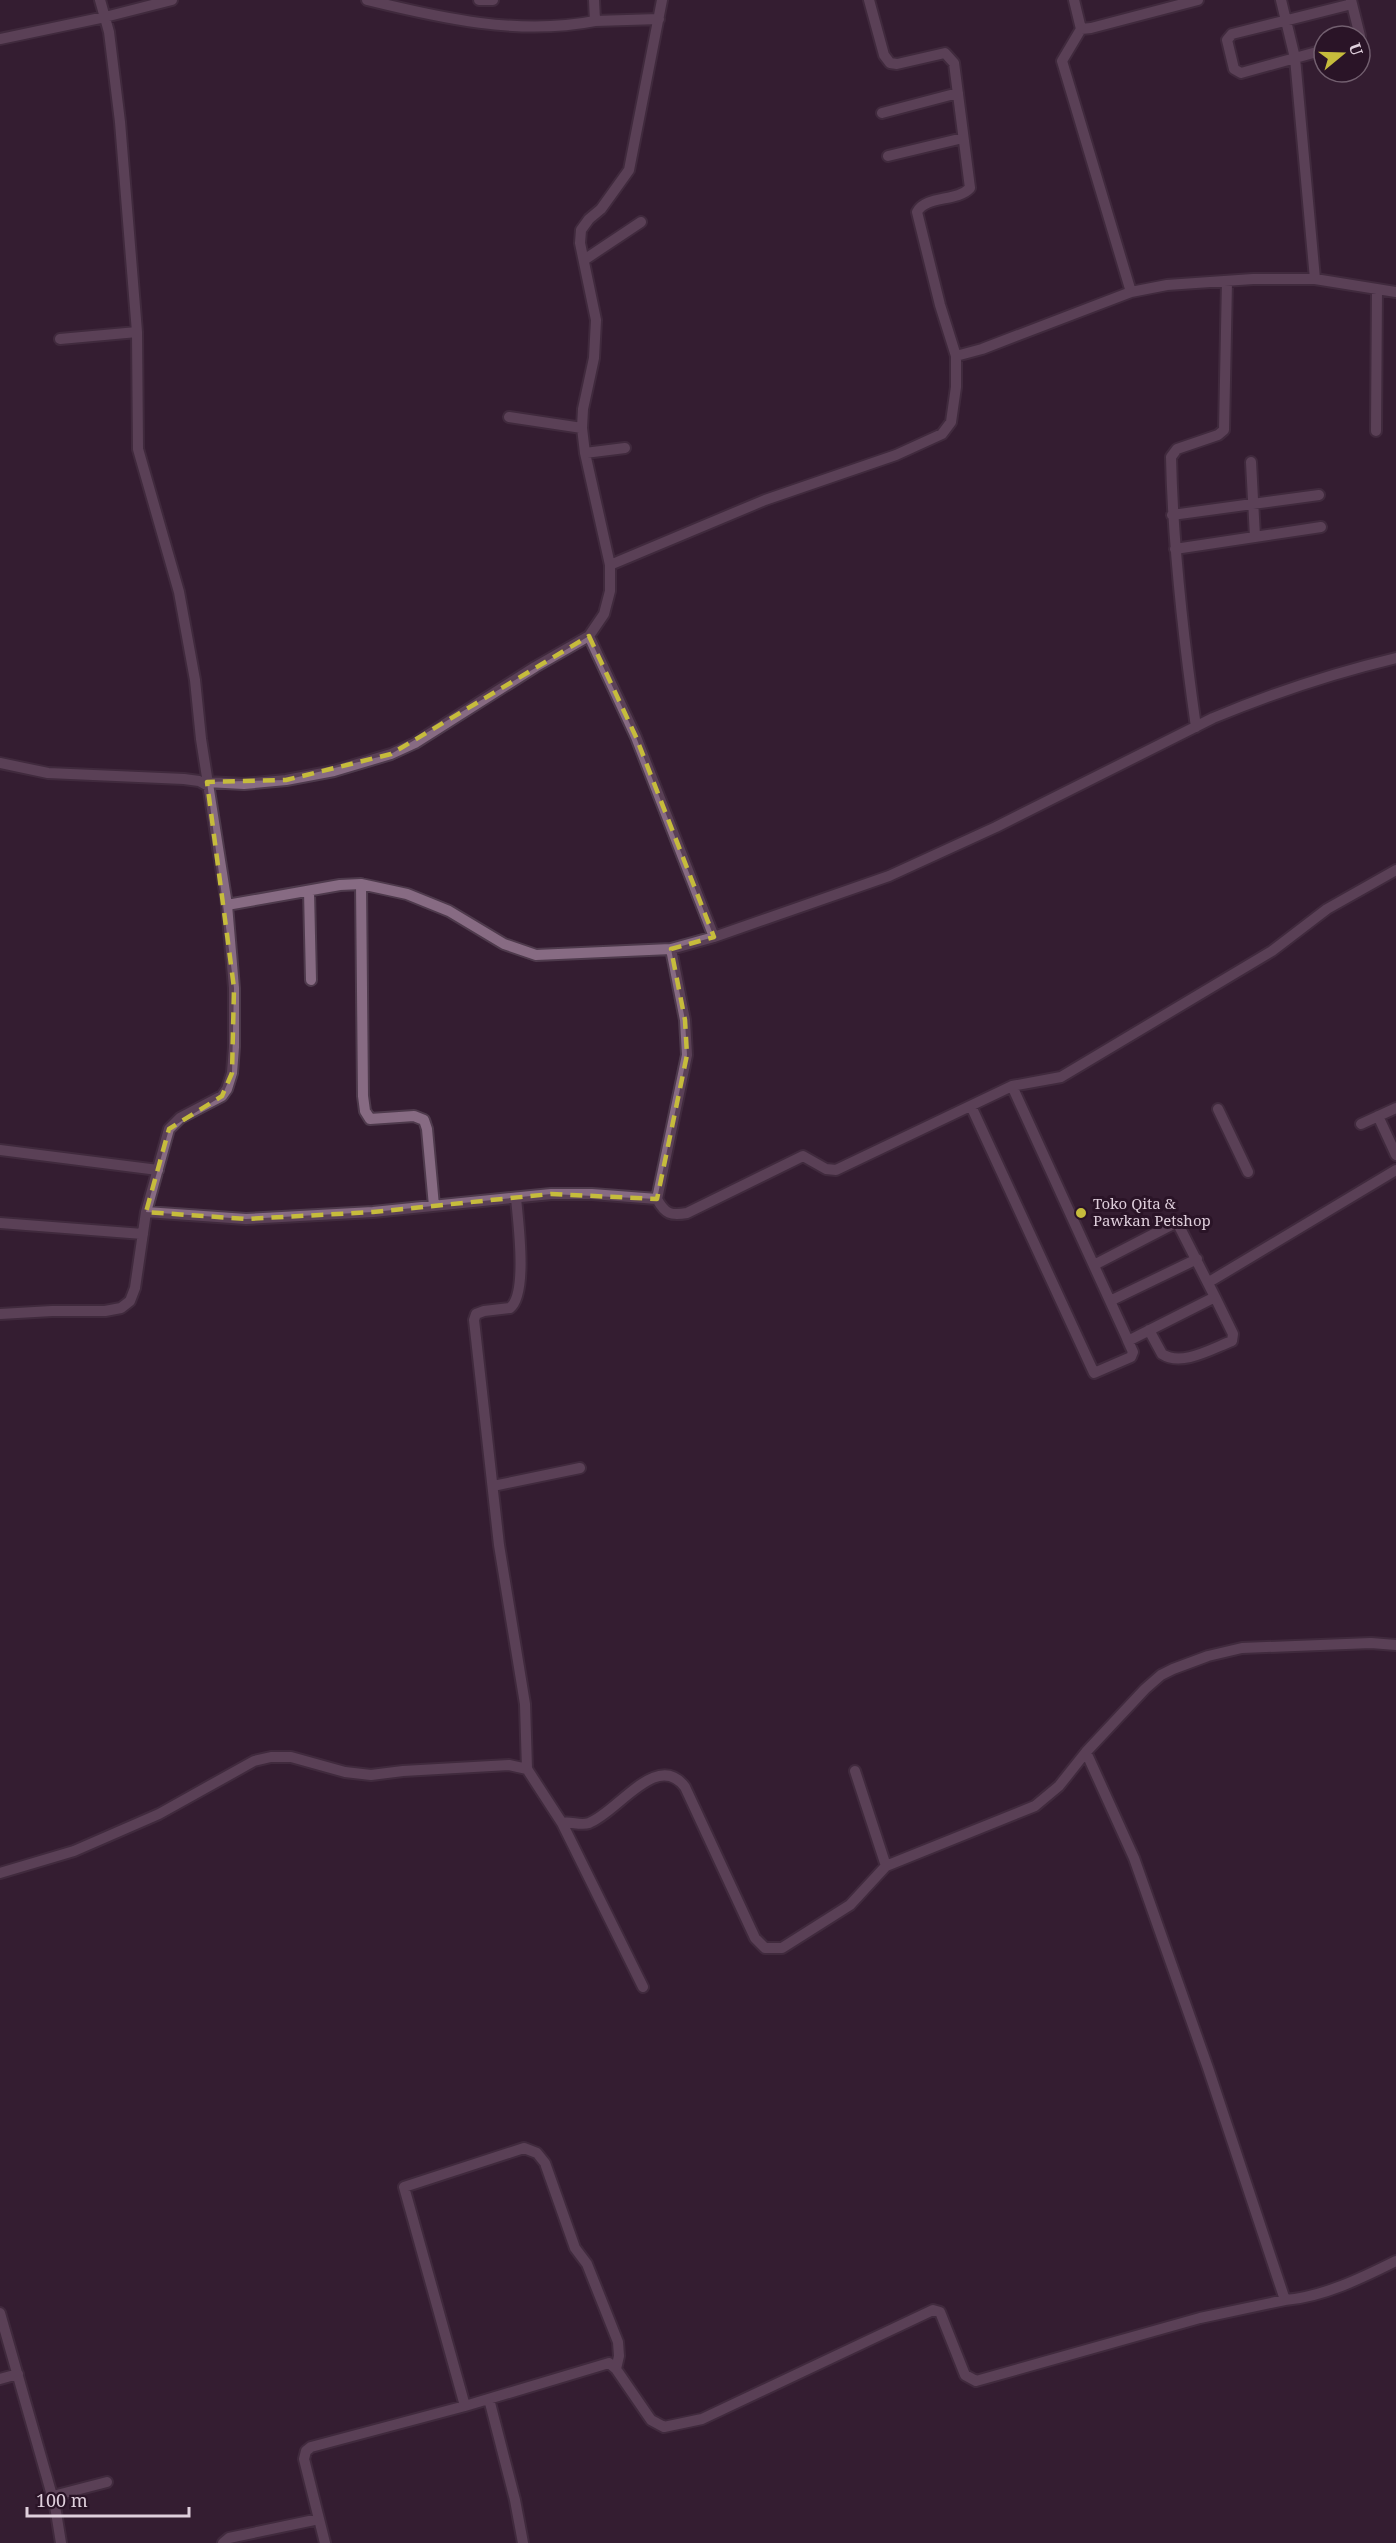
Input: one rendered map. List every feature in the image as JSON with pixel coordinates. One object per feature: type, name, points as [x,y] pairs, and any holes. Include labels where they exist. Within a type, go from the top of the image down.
[{"type":"street","points":[[0,1314],[105,1311],[121,1308],[130,1301],[146,1212],[169,1129],[180,1118],[222,1096],[232,1073],[234,988],[226,905],[195,680],[179,592],[138,449],[137,332],[120,122],[115,69],[100,0]]},
{"type":"street","points":[[0,39],[172,0]]},
{"type":"street","points":[[367,0],[416,12],[482,23],[548,27],[595,21],[659,20]]},
{"type":"street","points":[[479,0],[493,0]]},
{"type":"street","points":[[594,0],[595,21]]},
{"type":"street","points":[[0,763],[48,774],[184,779],[208,784],[244,784],[286,780],[345,769],[391,754],[415,743],[570,645],[589,636],[604,614],[610,591],[610,565],[585,453],[582,428],[583,409],[596,334],[594,305],[580,243],[581,230],[621,184],[629,170],[662,0]]},
{"type":"street","points":[[610,565],[765,500],[896,454],[942,435],[951,422],[956,387],[956,356],[940,305],[917,212],[924,205],[968,190],[954,63],[948,54],[897,64],[887,61],[869,0]]},
{"type":"street","points":[[1074,0],[1082,29],[1062,61],[1131,292]]},
{"type":"street","points":[[1082,29],[1197,0]]},
{"type":"street","points":[[1281,0],[1295,58],[1315,279]]},
{"type":"street","points":[[1312,53],[1237,73],[1227,40],[1232,34],[1351,2],[1357,24]]},
{"type":"street","points":[[882,113],[958,93]]},
{"type":"street","points":[[888,156],[963,138]]},
{"type":"street","points":[[584,260],[641,222]]},
{"type":"street","points":[[956,356],[982,349],[1131,292],[1167,285],[1315,279],[1396,292]]},
{"type":"street","points":[[1196,727],[1180,618],[1172,515],[1171,457],[1173,452],[1218,435],[1224,430],[1227,281]]},
{"type":"street","points":[[1376,430],[1377,289]]},
{"type":"street","points":[[60,339],[137,332]]},
{"type":"street","points":[[509,417],[582,428]]},
{"type":"street","points":[[585,453],[625,448]]},
{"type":"street","points":[[1251,462],[1255,537]]},
{"type":"street","points":[[1172,515],[1319,495]]},
{"type":"street","points":[[1174,549],[1321,527]]},
{"type":"street","points":[[589,636],[636,737],[714,937]]},
{"type":"street","points":[[226,905],[340,885],[361,884],[418,898],[449,911],[504,944],[536,955],[671,949],[714,937],[889,876],[977,836],[1196,727],[1297,684],[1396,658]]},
{"type":"street","points":[[671,949],[688,1039],[687,1055],[657,1199],[665,1212],[673,1216],[687,1213],[803,1156],[826,1169],[836,1170],[1012,1086],[1061,1077],[1272,951],[1327,909],[1396,870]]},
{"type":"street","points":[[361,884],[365,1111],[370,1119],[414,1116],[424,1120],[427,1129],[434,1206]]},
{"type":"street","points":[[309,891],[311,980]]},
{"type":"street","points":[[971,1106],[1094,1372],[1131,1358],[1133,1352],[1012,1086]]},
{"type":"street","points":[[1361,1124],[1396,1108]]},
{"type":"street","points":[[1218,1109],[1248,1172]]},
{"type":"street","points":[[1378,1116],[1396,1155]]},
{"type":"street","points":[[0,1150],[158,1170]]},
{"type":"street","points":[[1209,1282],[1396,1170]]},
{"type":"street","points":[[146,1212],[246,1219],[373,1212],[551,1194],[592,1194],[657,1199]]},
{"type":"street","points":[[516,1198],[520,1267],[518,1297],[510,1308],[484,1311],[476,1314],[474,1320],[499,1545],[525,1704],[527,1769],[562,1823],[643,1987]]},
{"type":"street","points":[[1094,1265],[1177,1222],[1209,1282],[1233,1334],[1232,1341],[1194,1356],[1174,1358],[1162,1354],[1149,1330]]},
{"type":"street","points":[[0,1223],[143,1234]]},
{"type":"street","points":[[1110,1301],[1197,1260]]},
{"type":"street","points":[[1128,1341],[1215,1297]]},
{"type":"street","points":[[493,1486],[580,1468]]},
{"type":"street","points":[[562,1823],[588,1823],[652,1778],[662,1774],[675,1776],[685,1787],[755,1938],[765,1948],[773,1950],[790,1944],[850,1905],[886,1866],[1035,1806],[1059,1786],[1086,1752],[1161,1675],[1208,1656],[1242,1648],[1371,1643],[1396,1645]]},
{"type":"street","points":[[1086,1752],[1134,1858],[1208,2068],[1285,2300]]},
{"type":"street","points":[[0,1873],[74,1851],[159,1814],[254,1761],[271,1757],[291,1757],[345,1772],[370,1775],[509,1765],[527,1769]]},
{"type":"street","points":[[855,1771],[886,1866]]},
{"type":"street","points":[[465,2406],[404,2187],[524,2148],[537,2153],[545,2163],[575,2248],[587,2264],[618,2342],[619,2356],[616,2369]]},
{"type":"street","points":[[325,2543],[304,2459],[306,2451],[311,2447],[465,2406],[609,2363],[616,2369],[651,2420],[664,2427],[702,2419],[933,2310],[940,2312],[965,2375],[976,2381],[1200,2318],[1285,2300],[1302,2299],[1363,2277],[1396,2261]]},
{"type":"street","points":[[0,2313],[53,2496],[61,2543]]},
{"type":"street","points":[[0,2379],[18,2374]]},
{"type":"street","points":[[489,2399],[515,2500],[523,2543]]},
{"type":"street","points":[[53,2496],[107,2482]]},
{"type":"street","points":[[223,2543],[228,2538],[319,2519]]},
{"type":"highlighted area","points":[[589,636],[636,737],[714,937],[671,949],[685,1020],[687,1055],[657,1199],[551,1194],[373,1212],[246,1219],[146,1212],[169,1129],[222,1096],[232,1073],[234,988],[207,782],[286,780],[391,754]]},
{"type":"place","name":"Toko Qita & Pawkan Petshop","points":[[1081,1213]]}]
